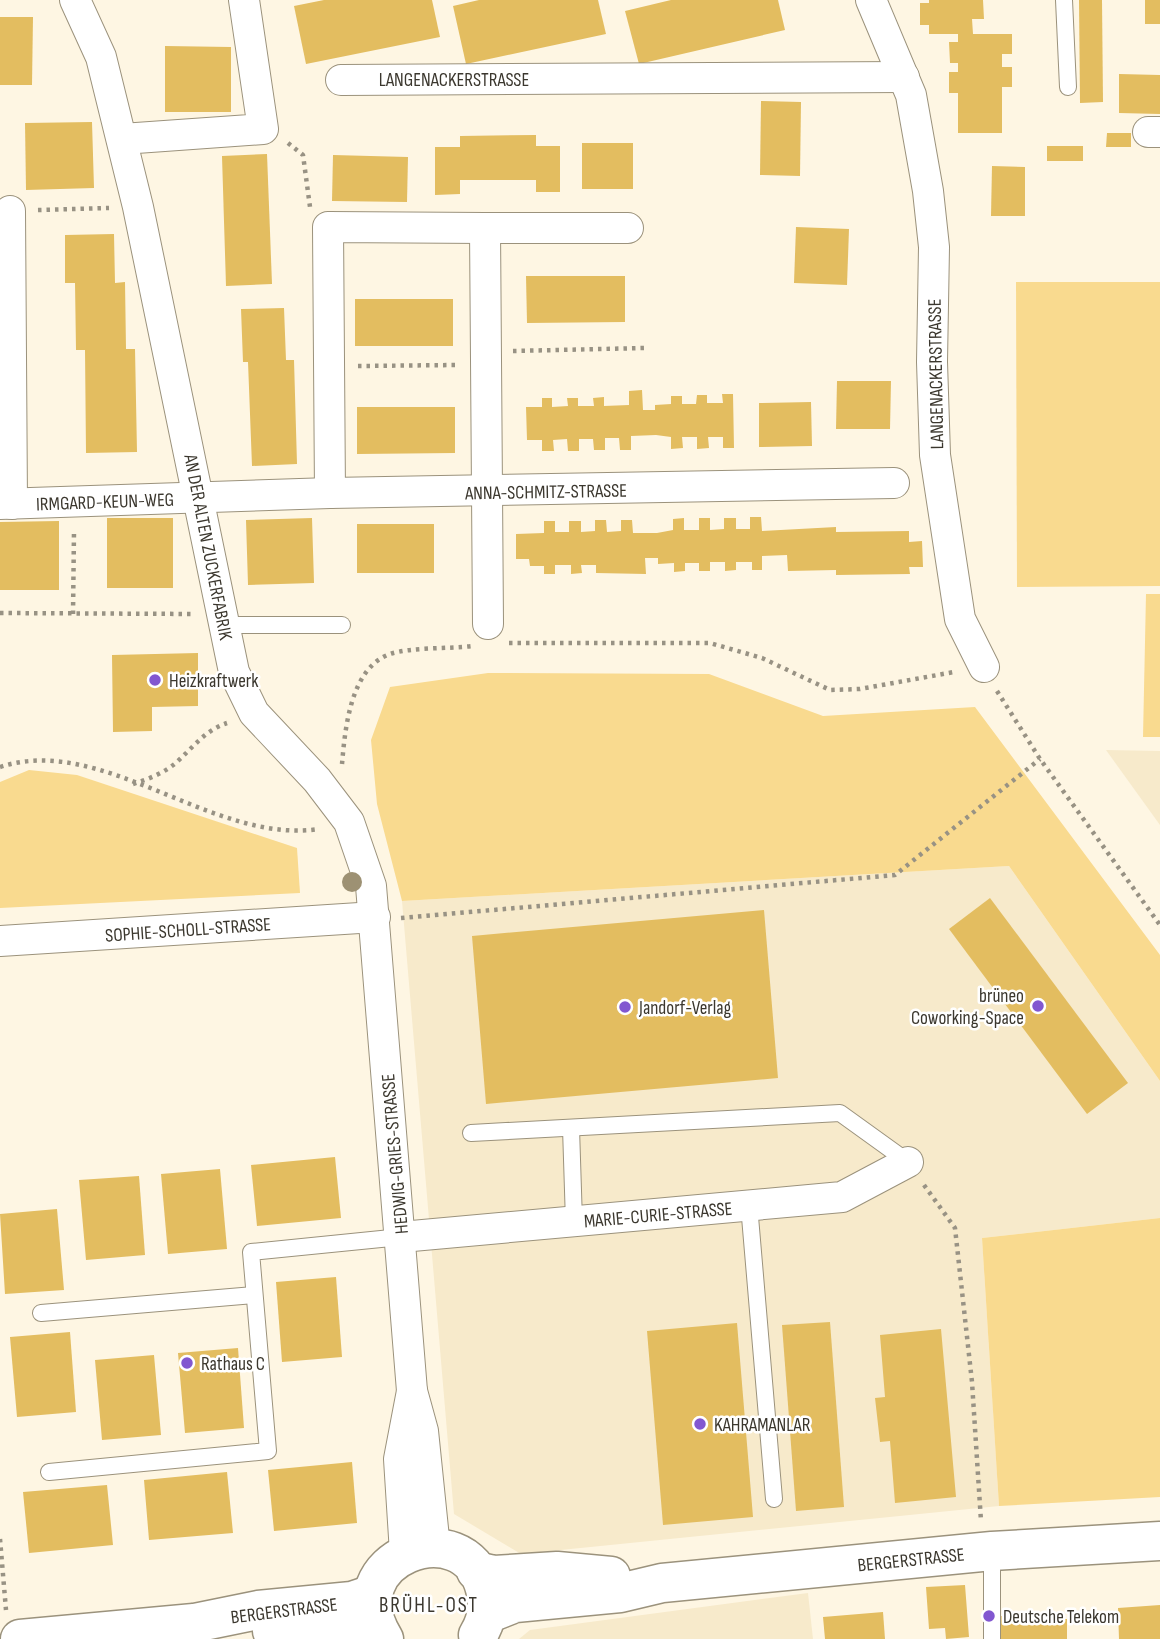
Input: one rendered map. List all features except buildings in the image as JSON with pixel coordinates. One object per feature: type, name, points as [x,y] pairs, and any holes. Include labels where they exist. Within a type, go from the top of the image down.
[{"type":"street","name":"AN DER ALTEN ZUCKERFABRIK","points":[[76,0],[102,57],[138,207],[234,672],[254,713],[317,780],[349,822],[371,886],[375,918]]},
{"type":"street","points":[[122,139],[263,130],[244,0]]},
{"type":"street","name":"LANGENACKERSTRASSE","points":[[871,0],[911,96],[929,191],[934,247],[932,362],[935,455],[960,619],[984,667]]},
{"type":"street","name":"LANGENACKERSTRASSE","points":[[341,80],[904,77]]},
{"type":"street","name":"IRMGARD-KEUN-WEG","points":[[10,211],[6,504],[199,498]]},
{"type":"street","points":[[330,493],[328,227],[628,228]]},
{"type":"street","points":[[485,228],[491,638]]},
{"type":"street","name":"ANNA-SCHMITZ-STRASSE","points":[[199,498],[330,493],[487,493],[894,483]]},
{"type":"street","name":"SOPHIE-SCHOLL-STRASSE","points":[[0,942],[375,918]]},
{"type":"street","name":"HEDWIG-GRIES-STRASSE","points":[[375,918],[412,1391],[423,1431],[420,1550]]},
{"type":"street","name":"MARIE-CURIE-STRASSE","points":[[401,1237],[842,1197],[908,1162]]},
{"type":"street","name":"BERGERSTRASSE","points":[[482,1627],[515,1603],[620,1593],[662,1583],[987,1538],[1160,1541]]},
{"type":"street","points":[[373,1594],[385,1570],[420,1550]]},
{"type":"street","name":"BERGERSTRASSE","points":[[420,1550],[452,1552],[476,1571],[484,1584],[482,1627]]},
{"type":"street","name":"BERGERSTRASSE","points":[[476,1571],[494,1575],[579,1572],[662,1583]]},
{"type":"street","name":"BERGERSTRASSE","points":[[194,1623],[258,1610],[352,1601],[373,1594],[372,1612],[382,1636]]},
{"type":"street","name":"BERGERSTRASSE","points":[[13,1629],[194,1623],[281,1632],[367,1630],[382,1636]]},
{"type":"lane","points":[[1064,0],[1068,87]]},
{"type":"lane","points":[[223,619],[342,625]]},
{"type":"lane","points":[[471,1133],[840,1113],[908,1162]]},
{"type":"lane","points":[[571,1128],[574,1222]]},
{"type":"lane","points":[[749,1205],[774,1499]]},
{"type":"lane","points":[[49,1472],[268,1451],[251,1252],[401,1237]]},
{"type":"lane","points":[[41,1313],[254,1295]]},
{"type":"lane","points":[[987,1538],[992,1639]]},
{"type":"path","points":[[263,130],[280,137],[303,155],[312,222],[328,227]]},
{"type":"path","points":[[10,211],[138,207]]},
{"type":"path","points":[[329,366],[645,348]]},
{"type":"path","points":[[73,614],[74,503]]},
{"type":"path","points":[[0,614],[223,619]]},
{"type":"path","points":[[342,769],[351,707],[362,680],[375,665],[390,654],[491,638],[710,643],[762,658],[830,690],[860,689],[984,667],[1002,702],[1040,758],[1160,925]]},
{"type":"path","points":[[134,784],[153,777],[177,762],[213,727],[254,713]]},
{"type":"path","points":[[375,918],[895,875],[1040,758]]},
{"type":"path","points":[[0,767],[24,759],[77,765],[244,821],[299,832],[349,822]]},
{"type":"path","points":[[908,1162],[956,1228],[987,1538]]},
{"type":"path","points":[[0,1539],[13,1629]]},
{"type":"shaded area","points":[[1016,282],[1160,282],[1160,586],[1017,587]]},
{"type":"shaded area","points":[[1146,594],[1160,594],[1160,737],[1143,737]]},
{"type":"shaded area","points":[[488,673],[709,674],[823,716],[975,707],[1160,955],[1160,1081],[1009,866],[402,901],[377,804],[371,740],[390,687]]},
{"type":"shaded area","points":[[1106,750],[1160,751],[1160,825]]},
{"type":"shaded area","points":[[29,770],[77,775],[297,848],[300,893],[0,908],[0,782]]},
{"type":"shaded area","points":[[1009,866],[1160,1081],[1160,1218],[982,1238],[999,1506],[521,1554],[454,1514],[402,901]]},
{"type":"shaded area","points":[[1160,1218],[1160,1497],[999,1506],[982,1238]]},
{"type":"shaded area","points":[[808,1593],[813,1639],[519,1639],[530,1630]]},
{"type":"place","name":"Heizkraftwerk","points":[[155,680]]},
{"type":"place","name":"brüneo Coworking-Space","points":[[1038,1006]]},
{"type":"place","name":"Jandorf-Verlag","points":[[625,1007]]},
{"type":"place","name":"Rathaus C","points":[[187,1363]]},
{"type":"place","name":"KAHRAMANLAR","points":[[700,1424]]},
{"type":"place","name":"Deutsche Telekom","points":[[989,1616]]},
{"type":"district","name":"BRÜHL-OST","points":[[429,1605]]}]
